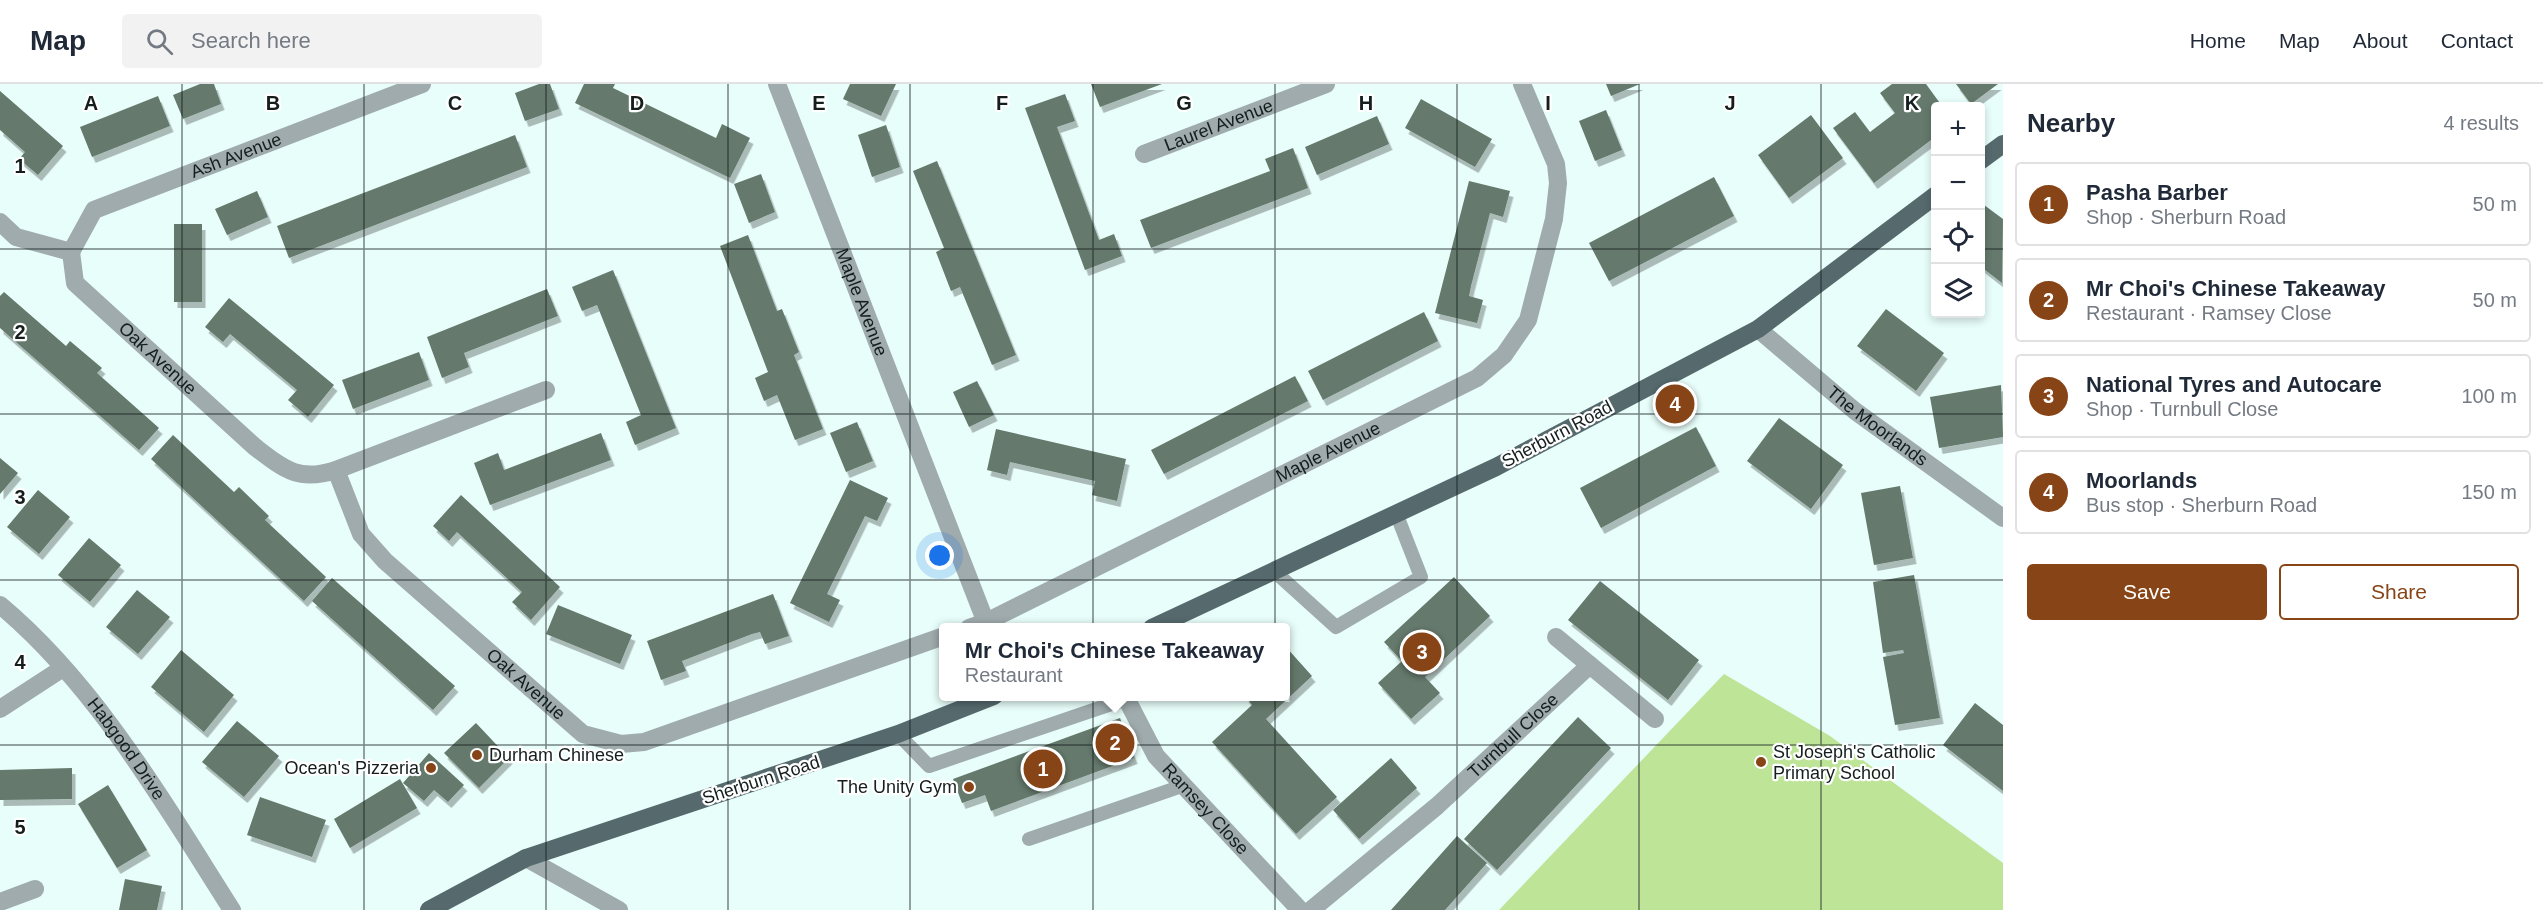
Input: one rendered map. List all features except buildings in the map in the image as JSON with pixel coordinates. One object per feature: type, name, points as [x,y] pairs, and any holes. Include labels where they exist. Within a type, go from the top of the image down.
[{"type":"main road","points":[[1985,157],[2003,144]]},
{"type":"main road","name":"Sherburn Road","points":[[1161,623],[1496,467],[1758,329],[1931,198]]},
{"type":"main road","name":"Sherburn Road","points":[[429,910],[526,858],[898,734],[981,701]]},
{"type":"street","name":"Ash Avenue","points":[[71,252],[94,210],[422,84]]},
{"type":"street","name":"Maple Avenue","points":[[777,84],[980,623]]},
{"type":"street","name":"Laurel Avenue","points":[[1144,154],[1326,84]]},
{"type":"street","name":"Maple Avenue","points":[[987,623],[1477,378],[1504,355],[1528,321],[1554,219],[1558,183],[1556,164],[1522,84]]},
{"type":"street","points":[[0,222],[16,237],[71,252]]},
{"type":"street","name":"Oak Avenue","points":[[71,252],[75,283],[255,447],[284,469],[315,476],[336,470],[546,390]]},
{"type":"street","name":"The Moorlands","points":[[1758,329],[1855,411],[2003,518]]},
{"type":"street","name":"Oak Avenue","points":[[336,470],[361,534],[385,561],[583,734],[621,744],[644,742],[939,638]]},
{"type":"street","name":"Habgood Drive","points":[[0,605],[63,668],[138,762],[232,910]]},
{"type":"street","points":[[1556,637],[1655,719]]},
{"type":"street","name":"Turnbull Close","points":[[1311,910],[1437,806],[1590,665]]},
{"type":"street","points":[[0,709],[63,668]]},
{"type":"street","name":"Ramsey Close","points":[[1128,701],[1156,756],[1300,910]]},
{"type":"street","points":[[526,858],[619,910]]},
{"type":"street","points":[[0,902],[35,889]]},
{"type":"lane","points":[[1274,571],[1336,627],[1421,577],[1396,513]]},
{"type":"lane","points":[[898,734],[929,766],[1117,701]]},
{"type":"lane","points":[[1029,839],[1182,786]]},
{"type":"green space","name":"St Joseph's Catholic Primary School","points":[[1724,674],[1830,736],[2003,863],[2003,910],[1499,910]]},
{"type":"place","name":"Moorlands","points":[[1675,404]]},
{"type":"place","name":"National Tyres and Autocare","points":[[1422,652]]},
{"type":"place","name":"Mr Choi's Chinese Takeaway","points":[[1115,743]]},
{"type":"place","name":"Durham Chinese","points":[[477,755]]},
{"type":"place","name":"St Joseph's Catholic Primary School","points":[[1761,762]]},
{"type":"place","name":"Ocean's Pizzeria","points":[[431,768]]},
{"type":"place","name":"Pasha Barber","points":[[1043,769]]},
{"type":"place","name":"The Unity Gym","points":[[969,787]]}]
